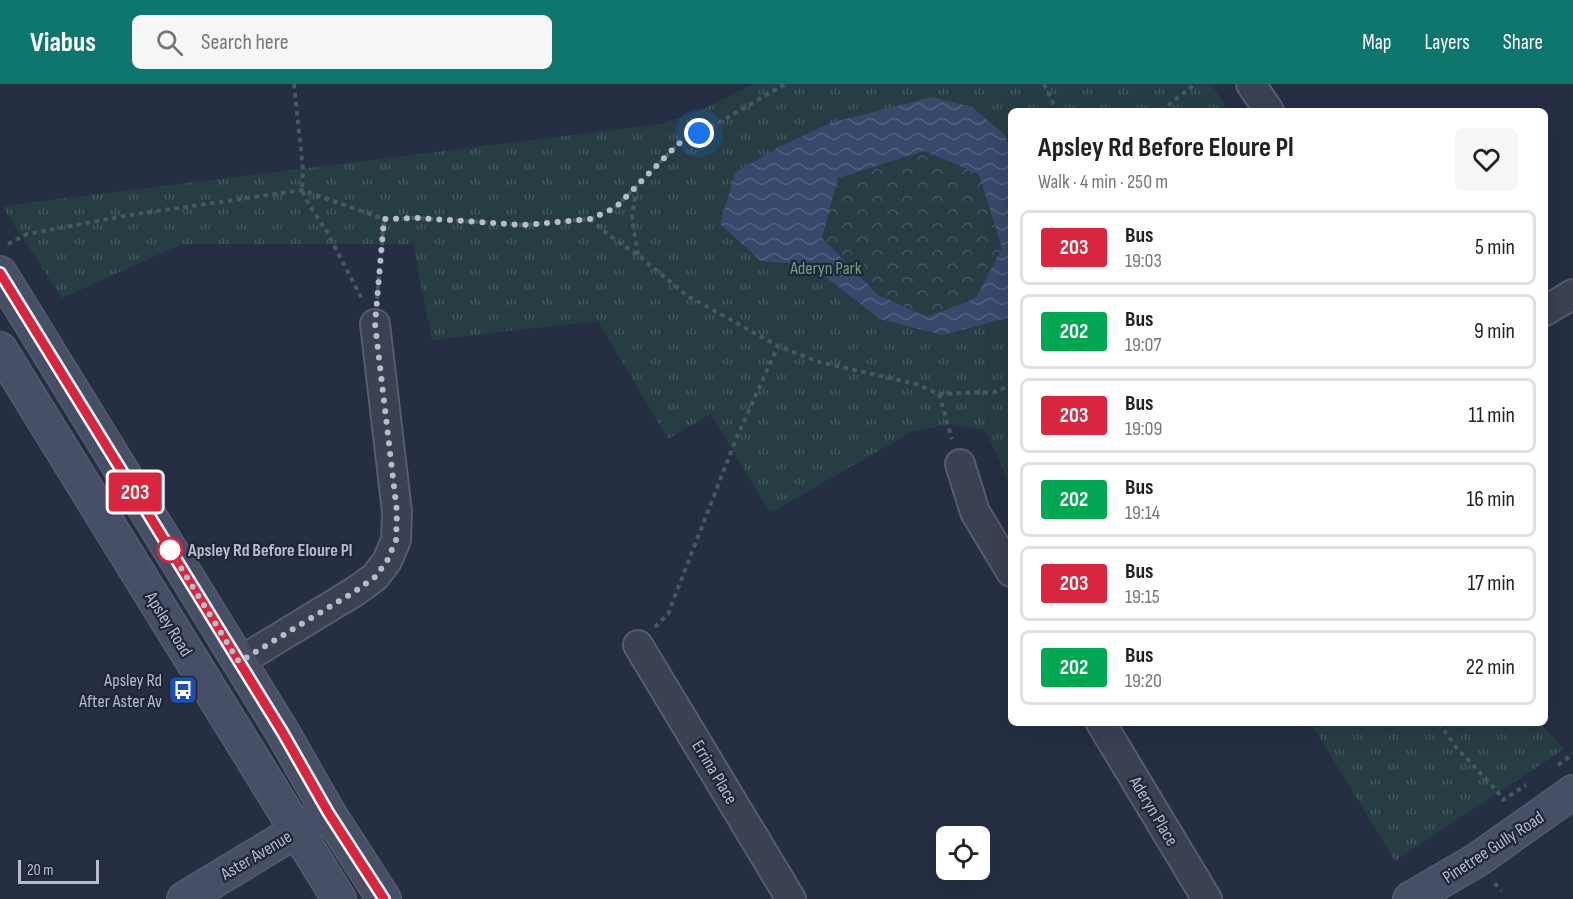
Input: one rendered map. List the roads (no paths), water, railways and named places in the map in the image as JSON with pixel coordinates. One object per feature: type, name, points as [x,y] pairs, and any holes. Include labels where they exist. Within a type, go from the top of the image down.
[{"type":"main road","points":[[0,273],[239,662],[328,812],[384,899]]},
{"type":"main road","name":"Apsley Road","points":[[0,349],[339,899]]},
{"type":"main road","name":"Pinetree Gully Road","points":[[1410,899],[1477,860],[1573,792]]},
{"type":"main road","name":"Aster Avenue","points":[[184,899],[328,812]]},
{"type":"street","points":[[1251,84],[1267,108]]},
{"type":"street","points":[[1548,309],[1573,294]]},
{"type":"street","points":[[239,662],[375,577],[387,561],[396,540],[397,512],[375,324]]},
{"type":"street","points":[[960,464],[975,512],[1008,567]]},
{"type":"street","name":"Errina Place","points":[[638,645],[791,899]]},
{"type":"street","name":"Aderyn Place","points":[[1103,726],[1207,899]]},
{"type":"water","points":[[932,97],[972,107],[1004,134],[1008,144],[1008,318],[942,335],[880,319],[810,265],[761,261],[720,224],[735,173],[777,148],[830,123]],"holes":[[[924,151],[979,174],[1002,248],[976,298],[927,317],[878,295],[822,238],[838,178]]]},
{"type":"place","name":"Apsley Rd Before Eloure Pl","points":[[170,550]]},
{"type":"place","name":"Apsley Rd After Aster Av","points":[[183,690]]},
{"type":"park label","name":"Aderyn Park","points":[[826,268]]}]
